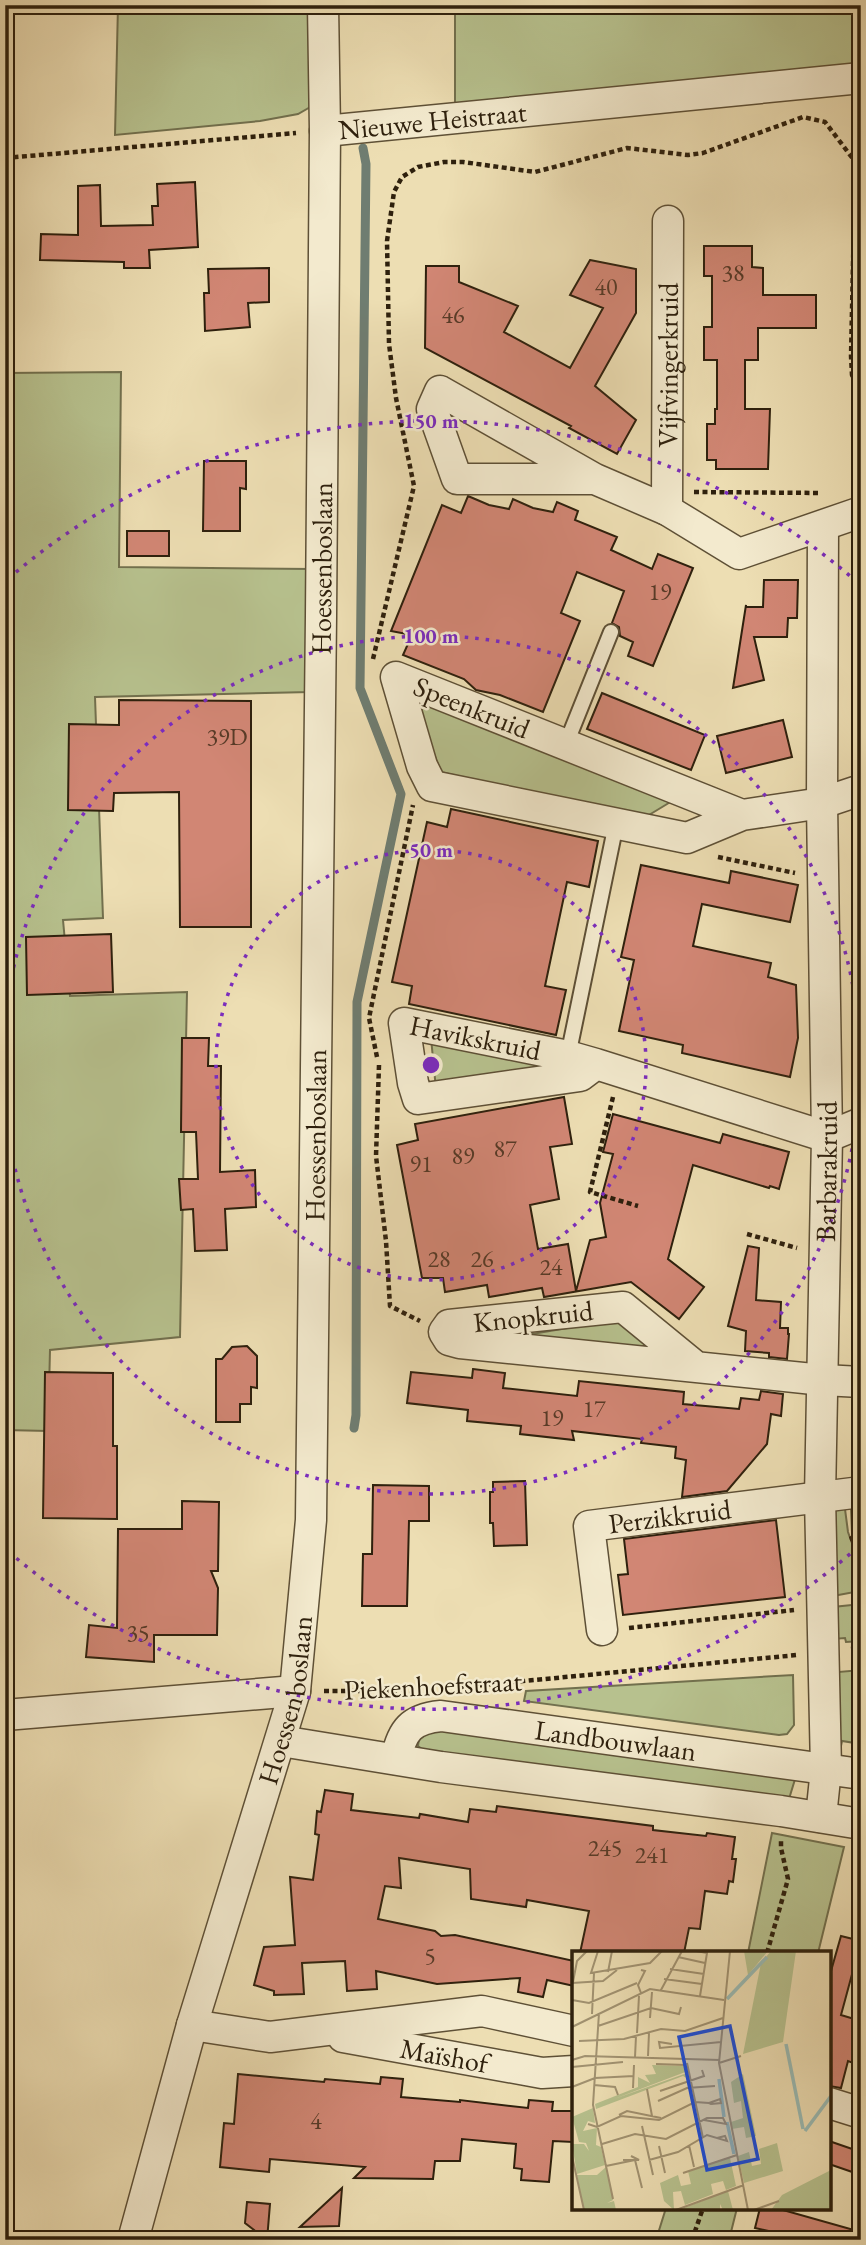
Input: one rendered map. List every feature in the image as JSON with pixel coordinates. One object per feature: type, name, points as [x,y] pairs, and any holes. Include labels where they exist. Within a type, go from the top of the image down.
[{"type":"street","name":"Hoessenboslaan","points":[[133,2240],[192,2025],[295,1690],[311,1520],[325,131],[323,5]]},
{"type":"street","name":"Nieuwe Heistraat","points":[[325,131],[861,78]]},
{"type":"street","name":"Vijfvingerkruid","points":[[667,501],[668,221]]},
{"type":"street","points":[[595,479],[457,479],[432,409],[440,391],[595,479],[667,501],[740,554],[823,526],[859,524]]},
{"type":"street","name":"Barbarakruid","points":[[821,1817],[826,1769],[820,1497],[827,1137],[822,803],[823,526]]},
{"type":"street","name":"Speenkruid","points":[[687,838],[432,786],[422,766],[396,677],[742,815]]},
{"type":"street","points":[[687,838],[742,815],[822,803],[861,790]]},
{"type":"street","name":"Havikskruid","points":[[608,1068],[580,1076],[418,1099],[404,1023],[568,1056],[608,1068],[827,1137]]},
{"type":"street","points":[[827,1137],[861,1123]]},
{"type":"street","name":"Knopkruid","points":[[695,1366],[623,1307],[449,1325],[444,1332],[449,1340],[460,1343],[822,1380],[861,1382]]},
{"type":"street","name":"Perzikkruid","points":[[602,1630],[589,1526],[861,1492]]},
{"type":"street","points":[[5,1715],[295,1690]]},
{"type":"street","name":"Landbouwlaan","points":[[396,1759],[407,1729],[424,1718],[441,1716],[861,1774]]},
{"type":"street","name":"Landbouwlaan","points":[[281,1741],[861,1824]]},
{"type":"street","name":"Maïshof","points":[[192,2025],[270,2037],[482,2011],[572,2031]]},
{"type":"street","name":"Maïshof","points":[[315,2032],[542,2073],[572,2071]]},
{"type":"street","points":[[831,2104],[861,2113]]},
{"type":"lane","points":[[566,744],[611,632]]},
{"type":"lane","points":[[568,1056],[616,824]]},
{"type":"path","points":[[373,664],[373,654],[414,486],[396,398],[389,344],[387,241],[394,192],[401,177],[418,167],[444,162],[535,172],[627,148],[688,155],[703,153],[803,117],[825,122],[860,168],[861,180]]},
{"type":"path","name":"Nieuwe Heistraat","points":[[5,158],[325,131]]},
{"type":"path","points":[[861,194],[854,219],[851,356],[852,375],[861,390]]},
{"type":"path","points":[[667,501],[833,493]]},
{"type":"path","points":[[859,524],[855,557],[861,710]]},
{"type":"path","points":[[415,794],[369,1018],[379,1066],[376,1156],[390,1306],[444,1332]]},
{"type":"path","points":[[687,838],[701,853],[823,878]]},
{"type":"path","points":[[608,1068],[590,1192],[638,1206]]},
{"type":"path","points":[[747,1234],[825,1256]]},
{"type":"path","points":[[602,1630],[822,1607]]},
{"type":"path","name":"Piekenhoefstraat","points":[[451,1688],[861,1648]]},
{"type":"path","name":"Piekenhoefstraat","points":[[295,1690],[413,1691]]},
{"type":"path","points":[[768,1951],[788,1879],[781,1849],[781,1811]]},
{"type":"path","points":[[692,2240],[702,2210]]},
{"type":"green space","points":[[118,5],[311,5],[312,106],[298,114],[260,121],[115,135]]},
{"type":"green space","points":[[455,5],[861,5],[861,69],[455,107]]},
{"type":"green space","points":[[121,372],[119,567],[312,569],[310,692],[95,697],[103,918],[63,920],[70,996],[187,992],[180,1337],[50,1350],[48,1431],[5,1430],[5,373]]},
{"type":"green space","points":[[420,694],[677,798],[639,821],[441,772],[415,705]]},
{"type":"green space","points":[[431,1038],[564,1066],[436,1089]]},
{"type":"green space","points":[[621,1319],[658,1350],[526,1335]]},
{"type":"green space","points":[[834,1505],[837,1509],[845,1509],[848,1532],[858,1560],[860,1591],[833,1596]]},
{"type":"green space","points":[[861,1507],[861,1559],[852,1533],[851,1508]]},
{"type":"green space","points":[[861,1604],[861,1641],[833,1639],[833,1607]]},
{"type":"green space","points":[[839,1667],[839,1672],[861,1670],[861,1744],[842,1741],[841,1746],[832,1745]]},
{"type":"green space","points":[[793,1675],[794,1725],[787,1734],[779,1735],[524,1701],[526,1691]]},
{"type":"green space","points":[[443,1724],[796,1776],[789,1799],[427,1753],[418,1746],[420,1731]]},
{"type":"green space","points":[[772,1833],[844,1847],[818,1951],[748,1951]]},
{"type":"green space","points":[[665,2210],[736,2210],[729,2240],[656,2240]]},
{"type":"building","points":[[195,182],[198,247],[149,250],[150,268],[124,268],[124,262],[40,260],[41,234],[78,235],[78,186],[100,185],[101,226],[153,225],[152,206],[158,206],[157,184]]},
{"type":"building","points":[[704,246],[752,246],[752,267],[763,268],[763,295],[816,295],[816,328],[758,328],[758,360],[745,360],[745,409],[770,409],[768,469],[716,469],[716,460],[707,460],[707,424],[715,424],[717,409],[717,360],[704,360],[704,327],[712,327],[712,276],[704,276]]},
{"type":"building","points":[[590,260],[636,269],[636,313],[595,386],[636,420],[617,454],[569,428],[571,426],[425,348],[426,266],[459,266],[459,282],[518,306],[504,332],[570,368],[603,308],[570,295]]},
{"type":"building","points":[[269,268],[269,302],[248,303],[250,327],[205,331],[204,293],[209,293],[208,269]]},
{"type":"building","points":[[204,461],[246,461],[246,489],[240,488],[240,531],[203,531]]},
{"type":"building","points":[[468,496],[489,505],[509,509],[513,499],[533,508],[553,512],[557,502],[578,511],[575,520],[617,537],[611,550],[652,569],[658,554],[693,568],[653,666],[628,656],[633,642],[620,636],[619,627],[612,623],[624,591],[577,572],[561,613],[580,621],[543,712],[500,695],[476,690],[464,679],[403,655],[412,635],[391,631],[442,505],[461,513]]},
{"type":"building","points":[[127,531],[169,531],[169,556],[127,556]]},
{"type":"building","points":[[764,580],[798,580],[797,618],[788,618],[787,637],[754,637],[764,680],[733,688],[746,605],[763,607]]},
{"type":"building","points":[[602,693],[705,735],[691,770],[587,729]]},
{"type":"building","points":[[119,700],[251,701],[251,927],[180,927],[179,792],[114,793],[113,811],[68,810],[69,724],[119,725]]},
{"type":"building","points":[[783,720],[792,757],[726,773],[717,736]]},
{"type":"building","points":[[451,809],[598,841],[589,887],[567,882],[545,986],[566,990],[556,1035],[409,1004],[412,986],[392,982],[427,822],[447,827]]},
{"type":"building","points":[[641,865],[729,883],[731,871],[798,885],[790,922],[702,904],[693,946],[771,963],[768,977],[796,985],[798,1038],[790,1077],[682,1053],[683,1045],[619,1031],[634,960],[621,957]]},
{"type":"building","points":[[111,934],[113,992],[27,995],[26,937]]},
{"type":"building","points":[[182,1038],[209,1038],[208,1066],[221,1066],[220,1172],[255,1170],[256,1207],[225,1209],[227,1250],[195,1251],[193,1209],[181,1210],[179,1179],[198,1179],[196,1132],[181,1132]]},
{"type":"building","points":[[564,1097],[572,1144],[550,1147],[559,1199],[530,1205],[538,1249],[568,1244],[576,1291],[590,1240],[606,1237],[600,1203],[613,1154],[603,1152],[613,1114],[720,1143],[723,1134],[789,1152],[779,1189],[693,1165],[668,1259],[704,1287],[679,1319],[631,1282],[544,1297],[542,1288],[489,1297],[487,1285],[445,1292],[443,1278],[422,1278],[397,1145],[418,1140],[415,1124]]},
{"type":"building","points":[[748,1246],[759,1248],[756,1300],[781,1302],[780,1328],[788,1328],[789,1334],[787,1359],[769,1357],[769,1353],[745,1351],[746,1331],[728,1326]]},
{"type":"building","points":[[247,1346],[257,1356],[257,1388],[251,1387],[251,1404],[240,1404],[240,1422],[216,1422],[216,1359],[222,1359],[232,1347]]},
{"type":"building","points":[[473,1369],[505,1373],[503,1388],[577,1396],[579,1381],[684,1392],[683,1404],[739,1409],[741,1398],[759,1400],[761,1391],[783,1394],[781,1416],[771,1414],[767,1444],[727,1491],[682,1497],[686,1460],[675,1458],[676,1447],[641,1443],[642,1439],[572,1431],[574,1440],[520,1434],[521,1426],[467,1421],[468,1410],[407,1403],[411,1372],[472,1378]]},
{"type":"building","points":[[45,1372],[113,1373],[117,1519],[43,1518]]},
{"type":"building","points":[[525,1481],[527,1545],[494,1546],[493,1523],[490,1523],[490,1492],[493,1492],[493,1482]]},
{"type":"building","points":[[373,1485],[429,1486],[429,1521],[409,1521],[407,1606],[362,1606],[363,1554],[372,1554]]},
{"type":"building","points":[[182,1501],[219,1502],[218,1571],[211,1571],[218,1588],[217,1635],[154,1635],[154,1662],[86,1657],[89,1625],[117,1628],[118,1529],[182,1529]]},
{"type":"building","points":[[776,1520],[785,1597],[623,1615],[618,1575],[628,1574],[624,1539]]},
{"type":"building","points":[[325,1790],[353,1794],[351,1810],[419,1818],[420,1814],[468,1822],[470,1809],[496,1812],[497,1806],[653,1826],[653,1830],[735,1837],[733,1882],[729,1881],[727,1894],[705,1891],[700,1929],[689,1928],[684,1951],[580,1951],[589,1911],[527,1900],[526,1907],[471,1899],[470,1869],[399,1858],[401,1888],[385,1886],[378,1919],[435,1931],[441,1936],[455,1935],[572,1961],[572,1986],[547,1980],[543,1997],[518,1992],[520,1978],[437,1984],[376,1971],[377,1989],[347,1991],[345,1961],[302,1963],[304,1994],[274,1995],[274,1991],[254,1985],[264,1947],[295,1945],[290,1877],[313,1880],[319,1835],[315,1834],[317,1811],[321,1812]]},
{"type":"building","points":[[841,1936],[861,1941],[841,2015],[861,2021],[861,2046],[856,2064],[848,2061],[841,2088],[831,2086],[831,1971]]},
{"type":"building","points":[[238,2074],[380,2084],[381,2077],[403,2079],[401,2097],[460,2100],[528,2108],[529,2100],[553,2102],[552,2111],[572,2111],[572,2142],[553,2141],[549,2182],[521,2180],[522,2169],[514,2168],[516,2144],[462,2139],[460,2161],[435,2161],[433,2179],[354,2178],[365,2167],[270,2159],[269,2172],[220,2167],[224,2123],[234,2124]]},
{"type":"building","points":[[831,2142],[861,2152],[861,2175],[831,2165]]},
{"type":"building","points":[[342,2188],[339,2226],[300,2227]]},
{"type":"building","points":[[247,2202],[270,2204],[267,2240],[245,2223]]},
{"type":"building","points":[[760,2210],[783,2210],[861,2232],[861,2240],[809,2240],[755,2228]]},
{"type":"waterway","points":[[354,1428],[357,1002],[401,794],[360,688],[366,164],[363,148]]}]
